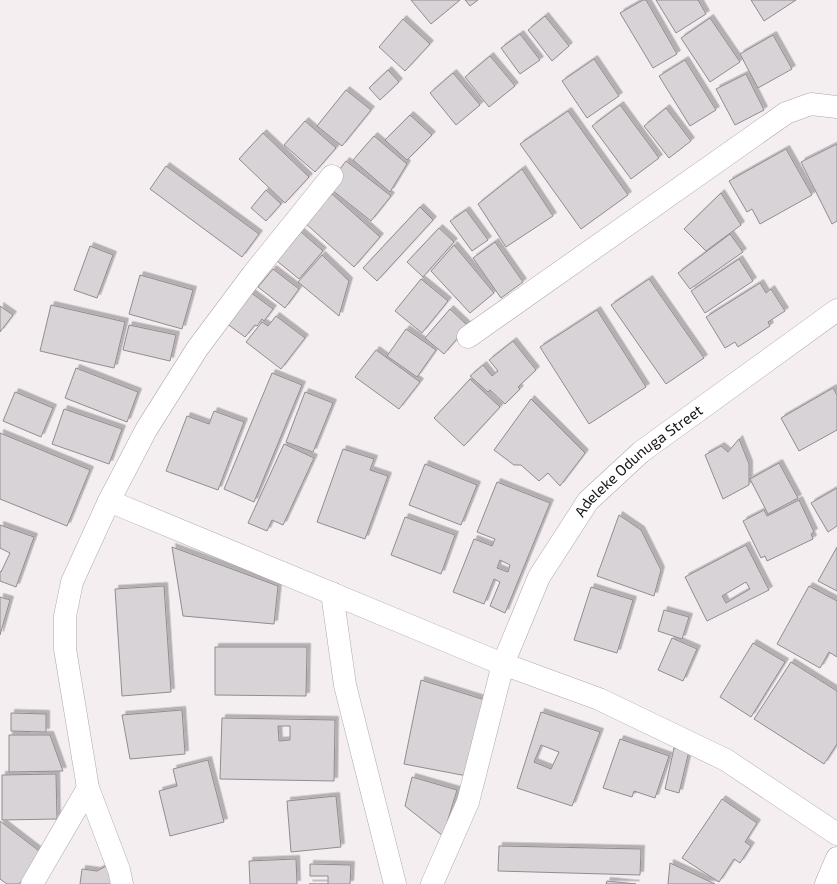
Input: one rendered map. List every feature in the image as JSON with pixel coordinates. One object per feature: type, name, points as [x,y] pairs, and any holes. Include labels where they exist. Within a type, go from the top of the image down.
[{"type":"street","points":[[468,336],[786,113],[811,104],[837,107]]},
{"type":"street","points":[[122,884],[119,870],[88,788],[65,649],[65,616],[72,582],[109,501],[146,430],[197,349],[253,274],[332,176]]},
{"type":"street","name":"Adeleke Odunuga Street","points":[[432,884],[468,802],[503,664],[539,577],[588,501],[641,452],[837,310]]},
{"type":"street","points":[[109,501],[503,664],[599,699],[726,760],[837,834]]},
{"type":"street","points":[[332,594],[345,685],[395,884]]},
{"type":"street","points":[[32,884],[88,788]]},
{"type":"street","points":[[826,884],[837,858]]},
{"type":"building","points":[[411,0],[460,0],[431,24]]},
{"type":"building","points":[[465,0],[478,0],[470,6]]},
{"type":"building","points":[[643,0],[646,0],[677,54],[653,68],[620,13]]},
{"type":"building","points":[[656,0],[698,0],[706,14],[676,33]]},
{"type":"building","points":[[751,0],[796,0],[764,21]]},
{"type":"building","points":[[545,16],[569,46],[552,61],[528,30]]},
{"type":"building","points":[[710,18],[740,62],[710,82],[681,38]]},
{"type":"building","points":[[403,19],[430,44],[405,71],[379,47]]},
{"type":"building","points":[[520,34],[540,60],[520,74],[501,48]]},
{"type":"building","points":[[773,35],[792,69],[758,88],[740,54]]},
{"type":"building","points":[[490,56],[515,86],[489,107],[465,77]]},
{"type":"building","points":[[594,59],[619,96],[587,118],[562,81]]},
{"type":"building","points":[[685,60],[716,110],[690,126],[659,76]]},
{"type":"building","points":[[388,70],[399,82],[380,100],[369,88]]},
{"type":"building","points":[[453,73],[480,105],[456,125],[430,93]]},
{"type":"building","points":[[746,74],[764,110],[735,125],[716,89]]},
{"type":"building","points":[[346,90],[371,110],[342,146],[317,126]]},
{"type":"building","points":[[620,105],[659,158],[631,179],[592,126]]},
{"type":"building","points":[[666,108],[691,141],[669,158],[644,126]]},
{"type":"building","points":[[568,111],[628,195],[581,229],[520,144]]},
{"type":"building","points":[[410,115],[432,135],[407,160],[385,140]]},
{"type":"building","points":[[305,121],[336,148],[315,172],[284,145]]},
{"type":"building","points":[[263,133],[309,177],[285,203],[239,159]]},
{"type":"building","points":[[374,136],[407,164],[390,192],[353,160]]},
{"type":"building","points":[[837,144],[837,221],[832,224],[801,162]]},
{"type":"building","points":[[786,149],[812,195],[760,224],[752,209],[747,212],[729,181]]},
{"type":"building","points":[[346,161],[391,196],[371,221],[327,186]]},
{"type":"building","points":[[166,166],[259,234],[242,257],[150,189]]},
{"type":"building","points":[[522,169],[553,216],[506,247],[478,204]]},
{"type":"building","points":[[266,190],[281,204],[266,221],[251,208]]},
{"type":"building","points":[[721,193],[741,225],[706,251],[684,229]]},
{"type":"building","points":[[332,194],[380,237],[354,267],[305,223]]},
{"type":"building","points":[[420,207],[433,220],[377,281],[363,268]]},
{"type":"building","points":[[466,210],[488,240],[472,251],[450,221]]},
{"type":"building","points":[[439,228],[454,242],[423,277],[407,262]]},
{"type":"building","points":[[301,232],[323,251],[299,279],[277,261]]},
{"type":"building","points":[[730,234],[743,252],[690,289],[678,273]]},
{"type":"building","points":[[495,242],[523,282],[501,298],[473,258]]},
{"type":"building","points":[[454,245],[494,293],[470,313],[431,271]]},
{"type":"building","points":[[90,246],[113,255],[97,298],[74,290]]},
{"type":"building","points":[[322,255],[349,281],[339,316],[298,282]]},
{"type":"building","points":[[739,259],[753,281],[705,313],[691,291]]},
{"type":"building","points":[[273,269],[299,289],[285,308],[258,287]]},
{"type":"building","points":[[140,275],[193,290],[182,329],[129,314]]},
{"type":"building","points":[[421,279],[448,301],[422,333],[395,311]]},
{"type":"building","points":[[649,279],[704,358],[666,384],[611,305]]},
{"type":"building","points":[[760,283],[766,293],[771,289],[785,311],[768,322],[770,326],[738,347],[735,342],[725,348],[706,317]]},
{"type":"building","points":[[250,292],[273,309],[264,321],[262,319],[245,337],[226,323]]},
{"type":"building","points":[[51,305],[125,322],[114,368],[40,351]]},
{"type":"building","points":[[0,306],[13,315],[0,332]]},
{"type":"building","points":[[450,309],[468,326],[444,354],[425,338]]},
{"type":"building","points":[[597,310],[646,387],[589,424],[540,347]]},
{"type":"building","points":[[276,316],[305,338],[281,369],[246,342],[262,322],[268,326]]},
{"type":"building","points":[[129,325],[176,335],[170,361],[123,350]]},
{"type":"building","points":[[406,329],[436,350],[417,377],[387,356]]},
{"type":"building","points":[[513,341],[536,370],[518,387],[520,389],[505,404],[490,390],[488,392],[470,376],[483,365],[492,376],[498,371],[489,360]]},
{"type":"building","points":[[376,350],[420,382],[399,409],[355,377]]},
{"type":"building","points":[[76,368],[138,392],[127,422],[65,398]]},
{"type":"building","points":[[272,373],[302,385],[254,502],[224,489]]},
{"type":"building","points":[[470,379],[500,407],[464,446],[434,418]]},
{"type":"building","points":[[833,388],[837,395],[837,430],[799,451],[781,418]]},
{"type":"building","points":[[15,392],[53,408],[41,437],[3,421]]},
{"type":"building","points":[[305,392],[333,403],[313,452],[286,442]]},
{"type":"building","points":[[531,399],[585,453],[560,486],[548,473],[539,481],[521,465],[514,465],[494,450]]},
{"type":"building","points":[[64,409],[122,429],[109,464],[52,444]]},
{"type":"building","points":[[214,411],[244,422],[218,490],[166,471],[187,416],[209,424]]},
{"type":"building","points":[[0,433],[90,470],[67,526],[0,499]]},
{"type":"building","points":[[739,439],[749,464],[749,485],[723,499],[705,455],[721,446],[728,452]]},
{"type":"building","points":[[284,444],[314,458],[283,525],[272,520],[267,531],[248,523]]},
{"type":"building","points":[[343,449],[374,459],[370,470],[388,476],[365,539],[317,522]]},
{"type":"building","points":[[779,463],[798,498],[768,514],[750,479]]},
{"type":"building","points":[[425,464],[477,485],[461,525],[409,505]]},
{"type":"building","points":[[497,482],[550,503],[505,613],[490,606],[500,582],[494,579],[484,604],[453,592],[474,539],[492,546],[495,539],[477,532]],"holes":[[[500,560],[510,565],[508,572],[497,568]]]},
{"type":"building","points":[[837,488],[837,526],[828,532],[811,503]]},
{"type":"building","points":[[799,500],[814,532],[811,534],[813,539],[767,561],[765,556],[761,558],[743,521],[764,510],[767,516]]},
{"type":"building","points":[[619,515],[641,530],[661,570],[654,596],[597,576]]},
{"type":"building","points":[[405,517],[455,535],[441,574],[391,555]]},
{"type":"building","points":[[0,525],[34,537],[16,587],[0,581],[0,571],[1,572],[10,553],[0,548]]},
{"type":"building","points":[[746,545],[769,590],[707,621],[685,577]],"holes":[[[746,582],[750,589],[726,603],[722,596]]]},
{"type":"building","points":[[172,547],[278,586],[274,624],[183,616]]},
{"type":"building","points":[[837,547],[837,591],[818,581]]},
{"type":"building","points":[[164,586],[171,692],[122,696],[115,589]]},
{"type":"building","points":[[809,586],[837,601],[837,657],[829,652],[820,668],[777,644]]},
{"type":"building","points":[[591,587],[633,600],[617,653],[574,640]]},
{"type":"building","points":[[0,597],[10,600],[0,635]]},
{"type":"building","points":[[664,610],[689,617],[682,639],[658,631]]},
{"type":"building","points":[[672,638],[697,649],[683,681],[658,670]]},
{"type":"building","points":[[753,643],[785,662],[751,717],[720,697]]},
{"type":"building","points":[[215,647],[307,647],[306,696],[215,695]]},
{"type":"building","points":[[791,662],[837,691],[837,744],[824,764],[754,719]]},
{"type":"building","points":[[421,680],[485,700],[467,776],[404,764]]},
{"type":"building","points":[[182,710],[185,754],[130,759],[122,715]]},
{"type":"building","points":[[541,712],[600,732],[572,806],[517,788]],"holes":[[[541,745],[559,752],[551,769],[534,762]]]},
{"type":"building","points":[[11,713],[46,714],[46,732],[11,731]]},
{"type":"building","points":[[222,718],[335,720],[334,781],[220,779]],"holes":[[[278,726],[290,726],[290,740],[279,741]]]},
{"type":"building","points":[[9,735],[50,735],[63,771],[9,772]]},
{"type":"building","points":[[620,739],[669,756],[655,798],[634,791],[632,797],[603,788]]},
{"type":"building","points":[[674,748],[689,751],[679,793],[665,789]]},
{"type":"building","points":[[208,760],[224,822],[170,836],[159,791],[177,786],[173,769]]},
{"type":"building","points":[[56,774],[57,819],[2,820],[2,775]]},
{"type":"building","points":[[412,777],[457,790],[443,836],[405,806]]},
{"type":"building","points":[[336,796],[341,847],[291,852],[287,801]]},
{"type":"building","points":[[722,799],[757,823],[745,842],[751,846],[740,863],[734,859],[719,882],[682,858]]},
{"type":"building","points":[[0,821],[43,854],[19,884],[7,884],[0,879]]},
{"type":"building","points":[[499,846],[641,849],[640,875],[498,871]]},
{"type":"building","points":[[296,859],[297,884],[250,884],[249,861]]},
{"type":"building","points":[[670,863],[715,884],[668,884]]},
{"type":"building","points":[[110,864],[114,884],[80,884],[82,869],[97,871]]},
{"type":"building","points":[[310,864],[351,865],[350,884],[328,884],[328,876],[310,876]]},
{"type":"building","points":[[607,881],[636,884],[606,884]]}]
